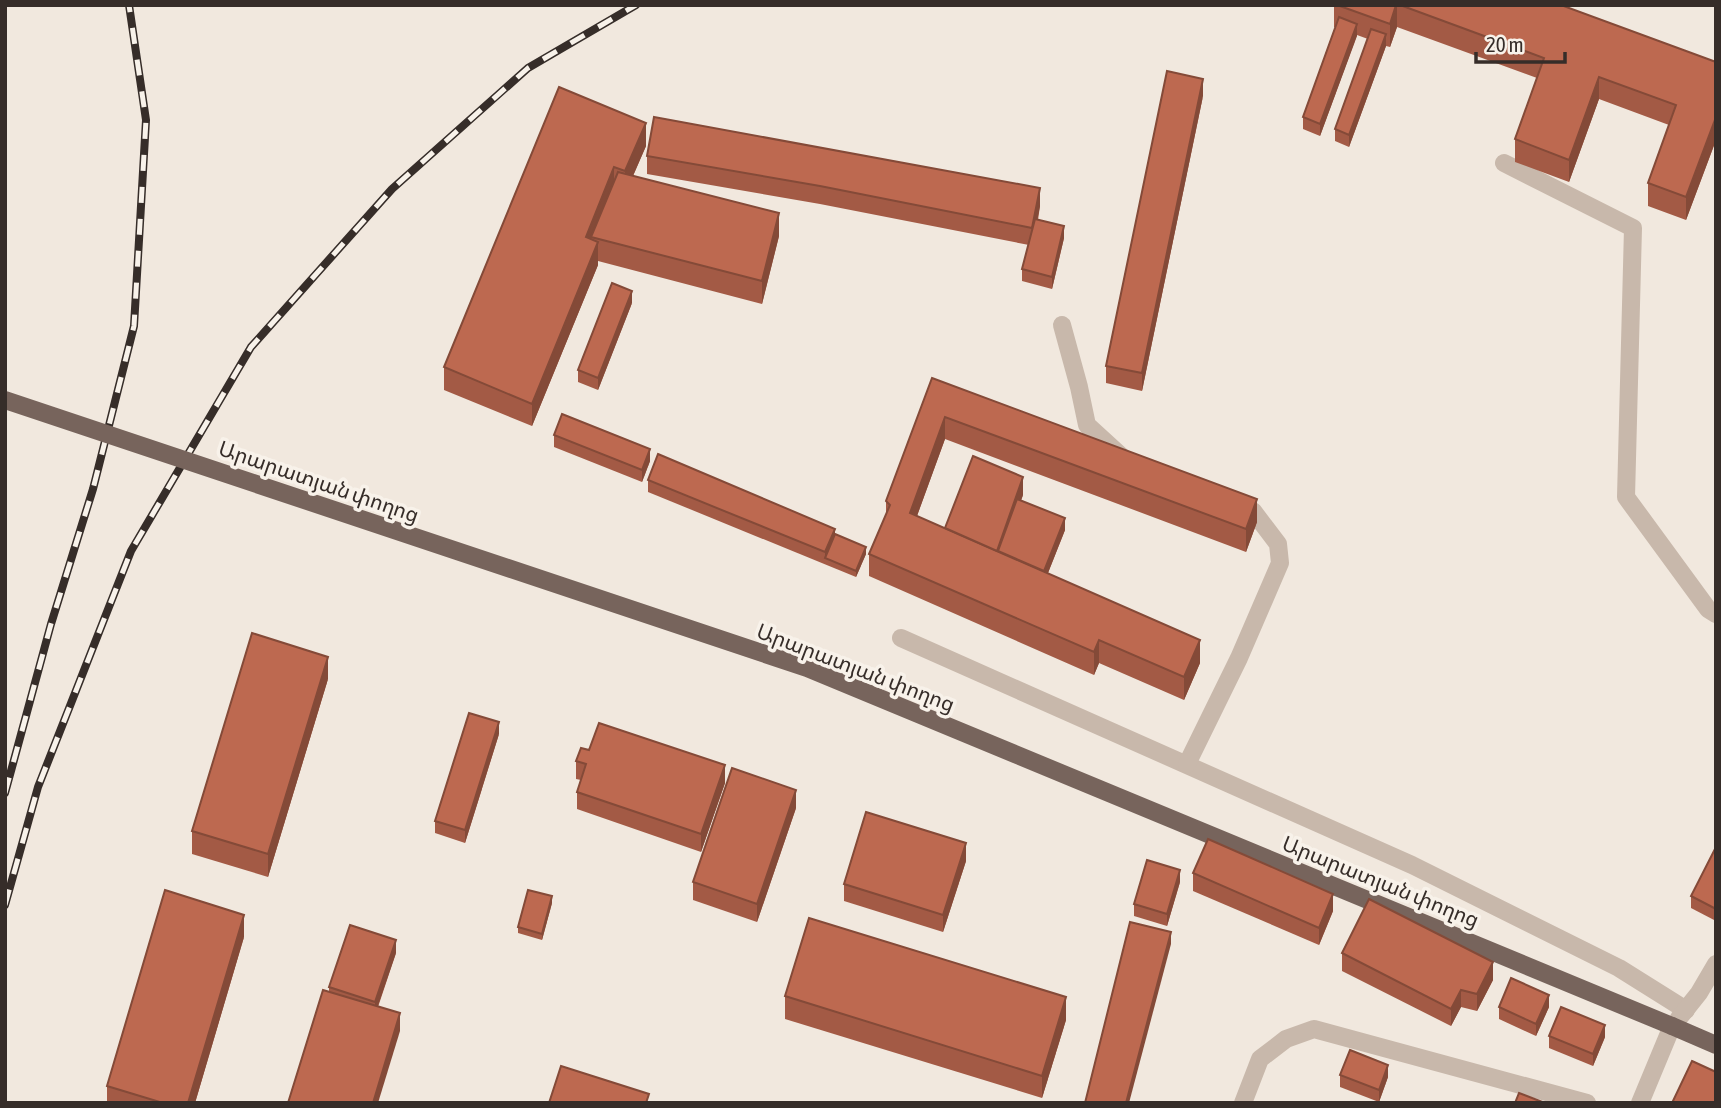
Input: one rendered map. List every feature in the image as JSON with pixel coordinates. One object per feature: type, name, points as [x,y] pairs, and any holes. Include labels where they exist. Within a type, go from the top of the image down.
[{"type":"main road","name":"Արարատյան փողոց","points":[[5,400],[807,668],[1716,1045]]},
{"type":"street","points":[[1504,163],[1633,228],[1626,497],[1708,609],[1716,614]]},
{"type":"street","points":[[1062,325],[1087,425],[1118,455],[1143,465]]},
{"type":"street","points":[[1187,764],[1239,658],[1280,564],[1278,544],[1253,511],[1216,496]]},
{"type":"street","points":[[901,638],[1412,865],[1619,968],[1686,1010]]},
{"type":"street","points":[[1640,1103],[1672,1026],[1699,993],[1716,964]]},
{"type":"street","points":[[1243,1103],[1260,1059],[1286,1039],[1314,1029],[1587,1103]]},
{"type":"building","points":[[1337,5],[1396,5],[1390,24]]},
{"type":"building","points":[[1400,5],[1561,5],[1716,62],[1716,117],[1686,197],[1648,183],[1676,105],[1599,77],[1569,160],[1515,139],[1544,58]]},
{"type":"building","points":[[1339,17],[1357,24],[1320,124],[1303,117]]},
{"type":"building","points":[[1371,29],[1386,34],[1349,135],[1335,129]]},
{"type":"building","points":[[1167,71],[1203,79],[1142,373],[1106,366]]},
{"type":"building","points":[[559,87],[646,123],[625,171],[614,167],[586,237],[598,242],[532,404],[444,367]]},
{"type":"building","points":[[654,117],[1040,188],[1032,228],[820,186],[647,156]]},
{"type":"building","points":[[618,172],[779,213],[762,281],[591,237]]},
{"type":"building","points":[[1035,219],[1064,226],[1052,277],[1022,269]]},
{"type":"building","points":[[612,283],[632,291],[598,378],[578,370]]},
{"type":"building","points":[[932,378],[1257,499],[1246,529],[945,417],[910,513],[1200,640],[1184,677],[1099,640],[1094,652],[869,554],[890,505],[886,501]]},
{"type":"building","points":[[562,414],[650,449],[642,470],[554,435]]},
{"type":"building","points":[[658,454],[835,529],[825,552],[648,480]]},
{"type":"building","points":[[973,456],[1023,477],[997,551],[945,528]]},
{"type":"building","points":[[1017,499],[1065,518],[1044,571],[998,551]]},
{"type":"building","points":[[835,534],[866,547],[856,571],[825,558]]},
{"type":"building","points":[[252,633],[328,657],[268,854],[192,831]]},
{"type":"building","points":[[469,713],[499,722],[465,830],[435,821]]},
{"type":"building","points":[[599,723],[725,765],[701,834],[577,792],[586,764],[576,761],[581,748],[589,750]]},
{"type":"building","points":[[732,768],[796,790],[757,904],[693,882]]},
{"type":"building","points":[[866,812],[966,843],[943,915],[844,884]]},
{"type":"building","points":[[1208,839],[1333,894],[1319,928],[1193,873]]},
{"type":"building","points":[[1716,847],[1716,909],[1691,896]]},
{"type":"building","points":[[1147,860],[1180,870],[1167,914],[1134,904]]},
{"type":"building","points":[[165,890],[244,915],[188,1103],[163,1103],[107,1086]]},
{"type":"building","points":[[528,890],[552,896],[542,934],[518,927]]},
{"type":"building","points":[[1369,899],[1493,962],[1477,994],[1461,990],[1451,1009],[1342,953]]},
{"type":"building","points":[[809,918],[1066,997],[1042,1076],[785,996]]},
{"type":"building","points":[[1130,922],[1171,932],[1126,1103],[1085,1103]]},
{"type":"building","points":[[350,925],[396,940],[375,1002],[329,987]]},
{"type":"building","points":[[1511,978],[1549,995],[1536,1024],[1499,1007]]},
{"type":"building","points":[[323,990],[400,1013],[373,1103],[288,1103]]},
{"type":"building","points":[[1561,1007],[1605,1025],[1593,1054],[1549,1036]]},
{"type":"building","points":[[1350,1050],[1388,1065],[1379,1090],[1340,1075]]},
{"type":"building","points":[[1692,1061],[1716,1072],[1716,1103],[1672,1103]]},
{"type":"building","points":[[561,1066],[649,1094],[646,1103],[549,1103]]},
{"type":"building","points":[[1519,1093],[1545,1103],[1515,1103]]},
{"type":"railway","points":[[5,793],[51,624],[93,489],[134,326],[146,120],[129,5]]},
{"type":"railway","points":[[5,905],[38,787],[131,551],[251,347],[392,189],[528,68],[636,5]]}]
